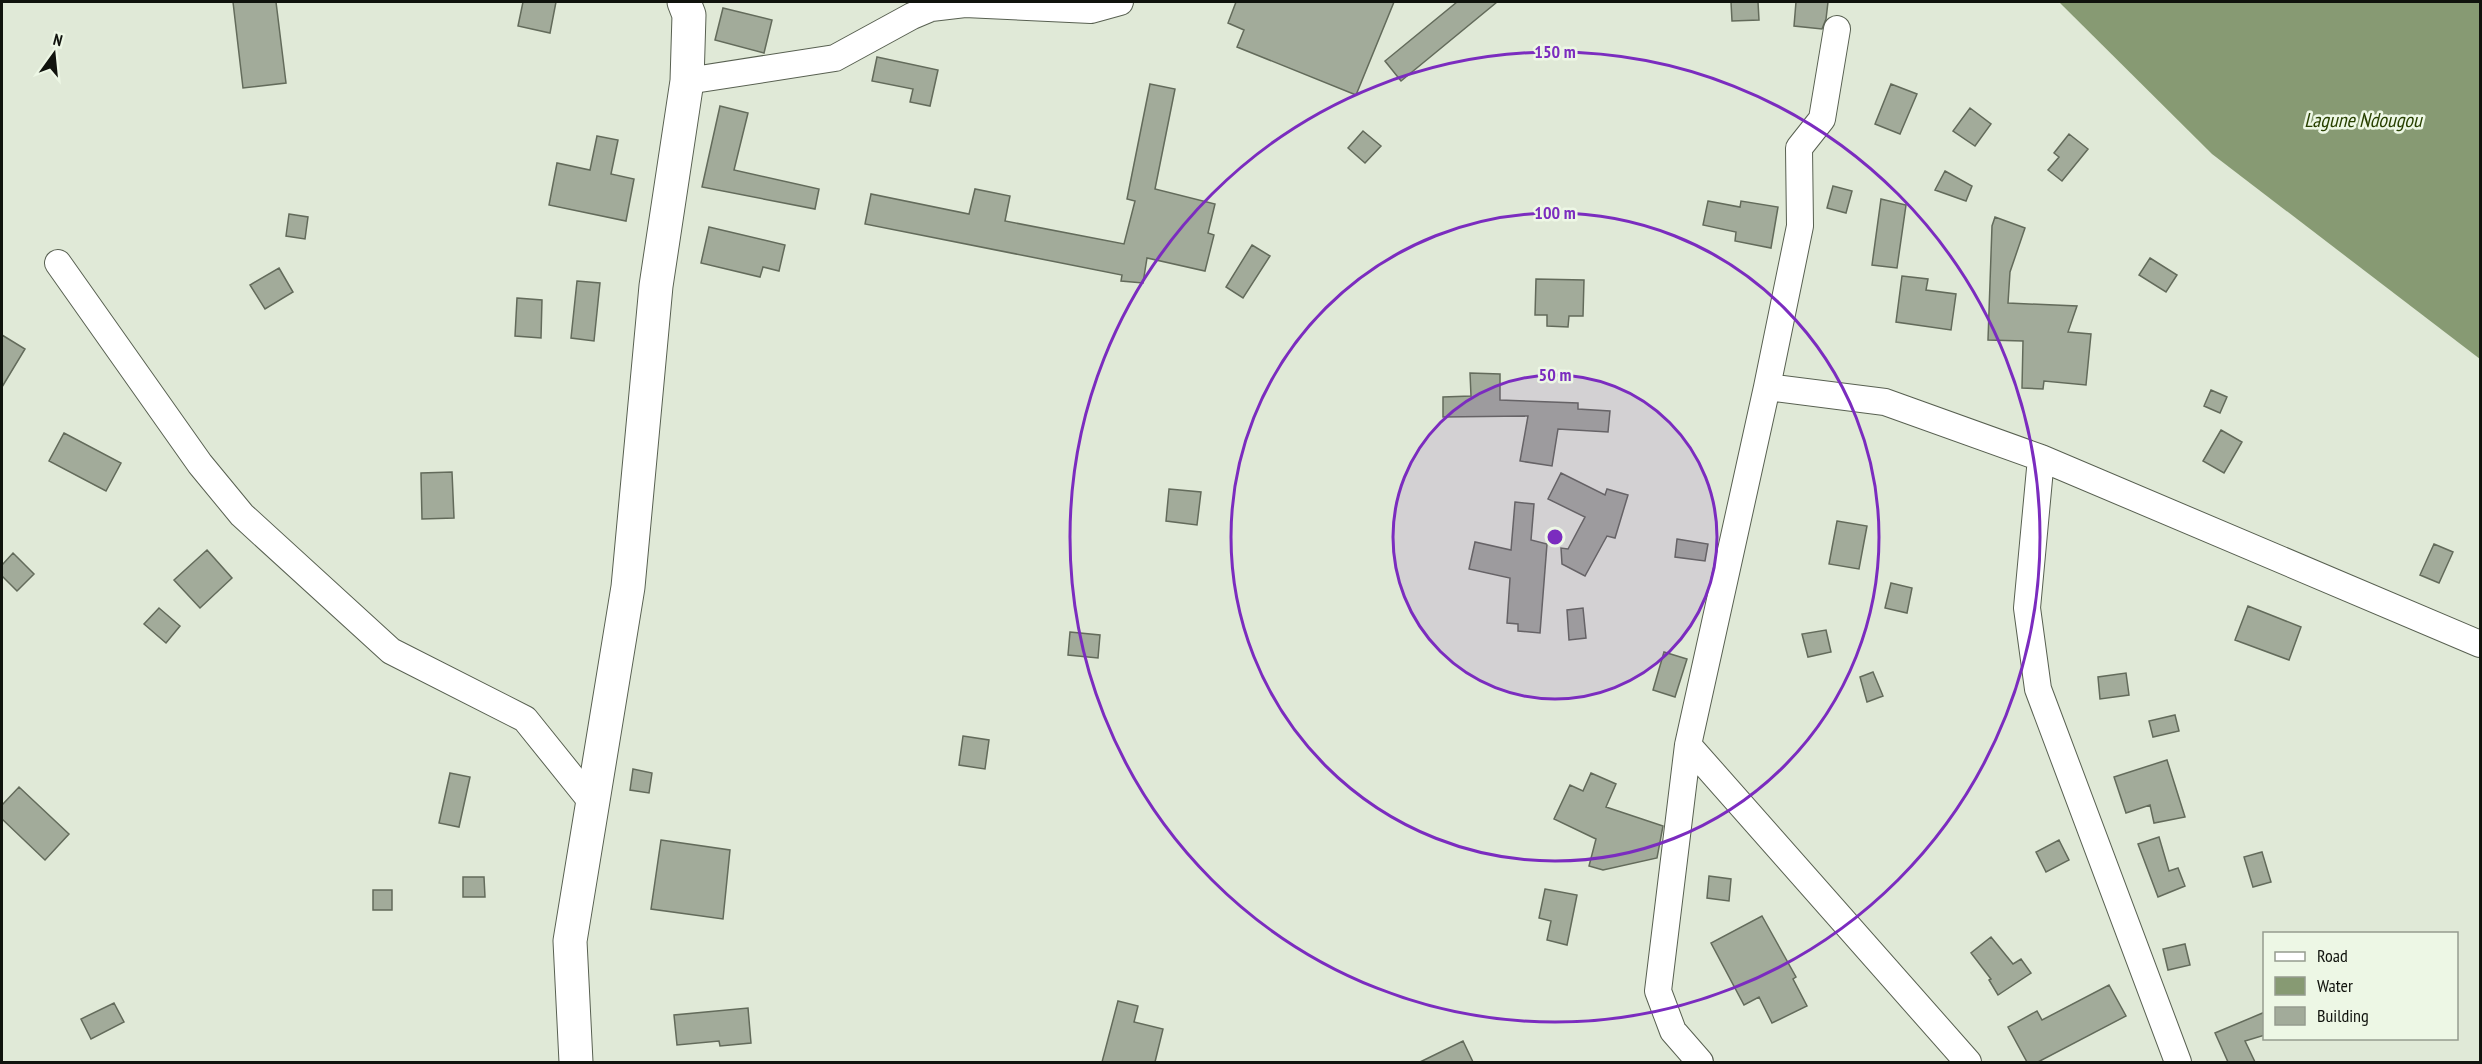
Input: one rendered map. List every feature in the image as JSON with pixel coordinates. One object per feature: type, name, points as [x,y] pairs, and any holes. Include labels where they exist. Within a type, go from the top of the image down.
[{"type":"street","points":[[576,1062],[570,941],[627,587],[656,286],[687,81],[689,15],[684,2]]},
{"type":"street","points":[[687,81],[835,58],[931,8],[965,4],[1091,10],[1120,2]]},
{"type":"street","points":[[1700,1062],[1674,1031],[1658,991],[1688,745],[1800,226],[1799,148],[1822,119],[1837,29]]},
{"type":"street","points":[[58,263],[200,464],[242,515],[391,651],[525,719],[591,801]]},
{"type":"street","points":[[1767,387],[1885,402],[2041,458],[2481,644]]},
{"type":"street","points":[[2041,458],[2027,608],[2038,689],[2178,1062]]},
{"type":"street","points":[[1688,745],[1968,1062]]},
{"type":"water","name":"Lagune Ndougou","points":[[2059,2],[2480,2],[2480,359],[2212,154]]},
{"type":"building","points":[[233,2],[276,2],[286,83],[243,88]]},
{"type":"building","points":[[523,2],[556,2],[550,33],[518,26]]},
{"type":"building","points":[[1236,2],[1394,2],[1356,95],[1237,47],[1244,30],[1228,23]]},
{"type":"building","points":[[1457,2],[1497,2],[1401,81],[1385,61]]},
{"type":"building","points":[[1731,2],[1758,2],[1759,20],[1732,21]]},
{"type":"building","points":[[1796,2],[1828,2],[1822,29],[1794,26]]},
{"type":"building","points":[[723,8],[772,20],[764,53],[715,40]]},
{"type":"building","points":[[877,57],[938,70],[930,106],[910,102],[913,89],[872,81]]},
{"type":"building","points":[[1150,84],[1175,89],[1155,189],[1215,204],[1208,233],[1214,235],[1205,271],[1147,258],[1143,283],[1121,281],[1122,275],[865,224],[871,194],[969,214],[975,189],[1010,196],[1005,221],[1124,244],[1135,201],[1127,199]]},
{"type":"building","points":[[1891,84],[1917,94],[1900,134],[1875,124]]},
{"type":"building","points":[[720,106],[748,113],[734,170],[819,189],[815,209],[702,187]]},
{"type":"building","points":[[1970,108],[1991,124],[1975,146],[1953,131]]},
{"type":"building","points":[[1363,131],[1381,146],[1365,163],[1348,148]]},
{"type":"building","points":[[2069,134],[2088,149],[2062,181],[2048,170],[2059,157],[2054,153]]},
{"type":"building","points":[[597,136],[618,140],[611,174],[634,179],[626,221],[549,205],[557,163],[590,170]]},
{"type":"building","points":[[1945,171],[1972,186],[1966,201],[1935,190]]},
{"type":"building","points":[[1833,186],[1852,191],[1846,213],[1827,208]]},
{"type":"building","points":[[1881,199],[1906,205],[1897,268],[1872,265]]},
{"type":"building","points":[[1708,201],[1740,207],[1741,201],[1778,207],[1771,248],[1735,241],[1736,232],[1703,225]]},
{"type":"building","points":[[289,214],[308,217],[305,239],[286,236]]},
{"type":"building","points":[[1995,217],[2025,228],[2010,272],[2008,303],[2077,306],[2068,332],[2091,334],[2086,385],[2044,381],[2043,389],[2022,388],[2023,341],[1988,340],[1992,226]]},
{"type":"building","points":[[709,227],[785,245],[779,271],[763,267],[760,277],[701,263]]},
{"type":"building","points":[[1252,245],[1270,256],[1243,298],[1226,287]]},
{"type":"building","points":[[2150,258],[2177,275],[2166,292],[2139,275]]},
{"type":"building","points":[[279,268],[293,292],[265,309],[250,285]]},
{"type":"building","points":[[1902,276],[1928,279],[1926,290],[1956,294],[1951,330],[1896,322]]},
{"type":"building","points":[[1536,279],[1584,280],[1583,316],[1569,316],[1568,327],[1547,326],[1547,315],[1535,315]]},
{"type":"building","points":[[577,281],[600,283],[594,341],[571,338]]},
{"type":"building","points":[[517,298],[542,300],[541,338],[515,336]]},
{"type":"building","points":[[2,335],[25,349],[2,387]]},
{"type":"building","points":[[1470,373],[1500,374],[1500,400],[1578,403],[1578,409],[1610,411],[1608,432],[1558,429],[1552,466],[1520,461],[1528,416],[1443,417],[1443,397],[1471,396]]},
{"type":"building","points":[[2211,390],[2227,397],[2220,413],[2204,406]]},
{"type":"building","points":[[2221,430],[2242,442],[2224,473],[2203,461]]},
{"type":"building","points":[[64,433],[121,463],[106,491],[49,461]]},
{"type":"building","points":[[452,472],[454,518],[422,519],[421,473]]},
{"type":"building","points":[[1561,473],[1605,495],[1607,489],[1628,495],[1615,538],[1607,536],[1585,576],[1562,564],[1561,548],[1568,549],[1585,517],[1548,499]]},
{"type":"building","points":[[1169,489],[1201,492],[1197,525],[1166,521]]},
{"type":"building","points":[[1515,502],[1534,504],[1531,540],[1547,544],[1540,633],[1518,631],[1518,624],[1507,623],[1510,578],[1469,569],[1475,542],[1511,550]]},
{"type":"building","points":[[1837,521],[1867,526],[1859,569],[1829,564]]},
{"type":"building","points":[[1677,539],[1708,544],[1705,561],[1675,557]]},
{"type":"building","points":[[2434,544],[2453,552],[2439,583],[2420,575]]},
{"type":"building","points":[[207,550],[232,578],[200,608],[174,580]]},
{"type":"building","points":[[13,553],[34,574],[17,591],[2,576],[2,565]]},
{"type":"building","points":[[1891,583],[1912,588],[1907,613],[1885,608]]},
{"type":"building","points":[[2248,606],[2301,627],[2289,660],[2235,640]]},
{"type":"building","points":[[159,608],[180,626],[166,643],[144,624]]},
{"type":"building","points":[[1583,608],[1586,638],[1569,640],[1567,610]]},
{"type":"building","points":[[1826,630],[1831,652],[1808,657],[1802,634]]},
{"type":"building","points":[[1070,632],[1100,635],[1098,658],[1068,655]]},
{"type":"building","points":[[1664,652],[1687,659],[1675,697],[1653,690]]},
{"type":"building","points":[[1873,672],[1883,696],[1867,702],[1860,677]]},
{"type":"building","points":[[2126,673],[2129,695],[2100,699],[2098,677]]},
{"type":"building","points":[[2175,715],[2179,731],[2153,737],[2149,721]]},
{"type":"building","points":[[963,736],[989,740],[985,769],[959,765]]},
{"type":"building","points":[[2167,760],[2185,817],[2154,823],[2150,805],[2126,813],[2114,777]]},
{"type":"building","points":[[633,769],[652,773],[649,793],[630,790]]},
{"type":"building","points":[[450,773],[470,777],[459,827],[439,823]]},
{"type":"building","points":[[1591,773],[1616,784],[1606,807],[1663,826],[1657,858],[1603,870],[1589,866],[1596,839],[1554,819],[1570,785],[1583,791]]},
{"type":"building","points":[[19,787],[69,834],[45,860],[2,819],[2,805]]},
{"type":"building","points":[[2159,837],[2169,871],[2178,868],[2185,886],[2158,897],[2138,844]]},
{"type":"building","points":[[661,840],[730,850],[723,919],[651,909]]},
{"type":"building","points":[[2059,840],[2069,860],[2046,872],[2036,852]]},
{"type":"building","points":[[2262,852],[2271,882],[2253,887],[2244,857]]},
{"type":"building","points":[[1709,876],[1731,879],[1729,901],[1707,898]]},
{"type":"building","points":[[463,877],[484,877],[485,897],[463,897]]},
{"type":"building","points":[[1545,889],[1577,895],[1567,945],[1547,940],[1551,921],[1539,918]]},
{"type":"building","points":[[373,890],[392,890],[392,910],[373,910]]},
{"type":"building","points":[[1762,916],[1796,977],[1793,979],[1807,1006],[1772,1023],[1759,997],[1744,1005],[1711,943]]},
{"type":"building","points":[[1991,937],[2013,964],[2021,959],[2031,973],[1998,995],[1989,980],[1991,979],[1971,953]]},
{"type":"building","points":[[2185,944],[2190,965],[2168,970],[2163,949]]},
{"type":"building","points":[[2109,985],[2126,1016],[2038,1062],[2027,1062],[2008,1027],[2037,1011],[2042,1020]]},
{"type":"building","points":[[1118,1001],[1138,1006],[1134,1022],[1163,1029],[1155,1062],[1102,1062]]},
{"type":"building","points":[[114,1003],[124,1022],[91,1039],[81,1019]]},
{"type":"building","points":[[748,1008],[751,1043],[720,1046],[719,1041],[677,1045],[674,1015]]},
{"type":"building","points":[[2263,1013],[2263,1036],[2245,1041],[2255,1062],[2228,1062],[2215,1033]]},
{"type":"building","points":[[1463,1041],[1473,1062],[1420,1062]]}]
